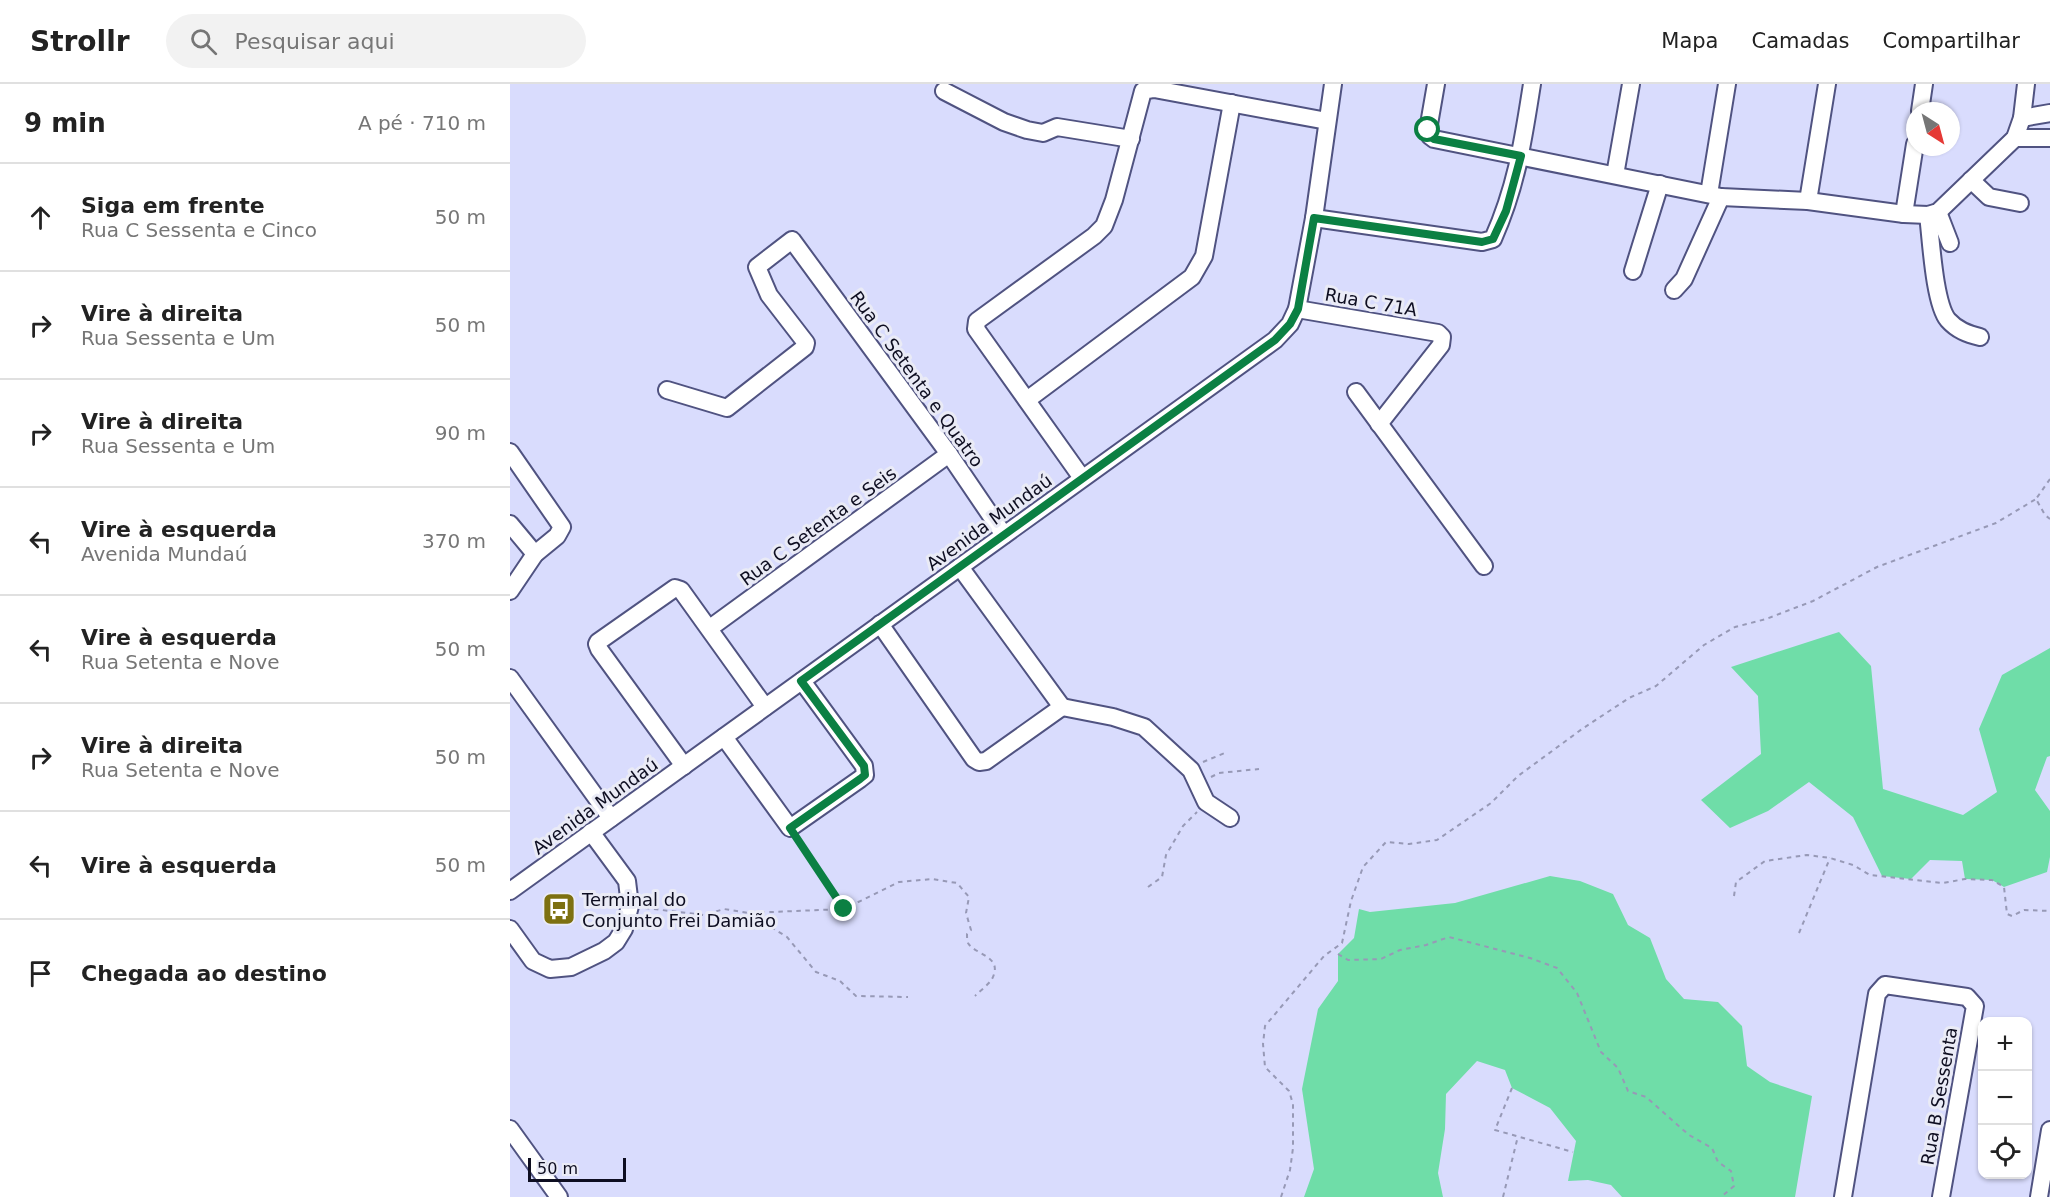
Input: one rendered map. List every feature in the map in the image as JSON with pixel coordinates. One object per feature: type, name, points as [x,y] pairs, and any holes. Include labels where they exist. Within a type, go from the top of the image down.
[{"type":"street","name":"Avenida Mundaú","points":[[510,891],[1275,340],[1290,324],[1298,309],[1314,218],[1333,84]]},
{"type":"street","points":[[1436,84],[1428,130],[1434,139],[1715,196],[1808,201],[1904,214],[1933,213],[2014,138],[2022,118],[2026,84]]},
{"type":"street","points":[[1314,218],[1482,242],[1493,239],[1506,211],[1521,156],[1532,84]]},
{"type":"street","points":[[1615,175],[1631,84]]},
{"type":"street","points":[[1674,290],[1684,279],[1715,196],[1727,84]]},
{"type":"street","points":[[1808,201],[1827,84]]},
{"type":"street","points":[[1921,102],[1924,84]]},
{"type":"street","points":[[1082,478],[976,329],[977,321],[1094,236],[1104,226],[1114,200],[1143,91],[1154,89],[1327,121]]},
{"type":"street","points":[[944,91],[1004,122],[1027,130],[1043,133],[1057,126],[1131,139]]},
{"type":"street","points":[[1027,400],[1191,277],[1204,256],[1232,104]]},
{"type":"street","points":[[2022,118],[2050,113]]},
{"type":"street","points":[[2014,138],[2050,138]]},
{"type":"street","points":[[1904,214],[1913,156]]},
{"type":"street","points":[[1971,180],[1989,197],[2020,203]]},
{"type":"street","points":[[1633,271],[1660,184]]},
{"type":"street","points":[[1933,213],[1950,243]]},
{"type":"street","points":[[1933,213],[1932,253],[1939,293],[1947,318],[1958,329],[1980,337]]},
{"type":"street","name":"Rua C Setenta e Quatro","points":[[667,390],[727,408],[805,346],[806,343],[769,295],[757,267],[792,240],[949,454],[1005,535]]},
{"type":"street","name":"Rua C 71A","points":[[1298,309],[1438,333],[1442,337],[1441,345],[1379,424]]},
{"type":"street","points":[[1356,392],[1484,566]]},
{"type":"street","points":[[510,452],[561,527],[557,536],[535,554],[510,591]]},
{"type":"street","name":"Rua C Setenta e Seis","points":[[710,628],[949,454]]},
{"type":"street","points":[[510,524],[535,554]]},
{"type":"street","points":[[960,567],[1062,707],[1113,717],[1144,727],[1194,776],[1206,802],[1230,818]]},
{"type":"street","points":[[684,766],[597,644],[675,588],[681,590],[765,707]]},
{"type":"street","points":[[880,624],[974,759],[979,762],[986,761],[1062,707]]},
{"type":"street","points":[[510,678],[611,818]]},
{"type":"street","points":[[724,737],[790,828],[865,775],[864,766],[801,681]]},
{"type":"street","points":[[510,929],[534,961],[550,969],[571,967],[604,951],[616,942],[624,929],[630,906],[627,881],[591,832]]},
{"type":"street","name":"Rua B Sessenta","points":[[1843,1197],[1877,994],[1885,986],[1967,997],[1975,1006],[1941,1197]]},
{"type":"street","points":[[510,1130],[559,1197]]},
{"type":"street","points":[[2039,1197],[2050,1130]]},
{"type":"path","points":[[1281,1197],[1290,1170],[1293,1148],[1293,1104],[1289,1091],[1265,1067],[1263,1044],[1265,1026],[1324,956],[1342,943],[1351,901],[1363,867],[1386,842],[1409,844],[1437,840],[1491,803],[1518,776],[1582,729],[1629,698],[1656,687],[1704,645],[1736,627],[1766,619],[1813,601],[1877,567],[1996,523],[2036,499],[2050,479]]},
{"type":"path","points":[[2036,499],[2050,519]]},
{"type":"path","points":[[1194,776],[1200,764],[1227,752]]},
{"type":"path","points":[[1194,776],[1259,769]]},
{"type":"path","points":[[1148,887],[1162,877],[1166,855],[1183,826],[1206,802]]},
{"type":"path","points":[[790,828],[844,909]]},
{"type":"path","points":[[1734,896],[1736,882],[1765,861],[1807,855],[1830,858],[1853,865],[1870,875],[1943,883],[1965,879],[1992,880],[2004,888],[2007,914],[2012,916],[2024,910],[2050,911]]},
{"type":"path","points":[[1799,933],[1830,858]]},
{"type":"path","points":[[630,906],[704,915],[724,909],[748,913],[844,909],[899,882],[932,879],[957,883],[969,897],[966,913],[971,930],[966,934],[967,941],[985,953],[995,969],[992,979],[975,996]]},
{"type":"path","points":[[748,913],[787,937],[816,972],[840,981],[856,996],[908,997]]},
{"type":"path","points":[[1338,954],[1348,960],[1381,958],[1400,950],[1426,945],[1449,937],[1530,958],[1557,968],[1577,993],[1601,1052],[1618,1068],[1628,1091],[1646,1097],[1689,1136],[1712,1148],[1718,1162],[1731,1171],[1734,1186],[1721,1197]]},
{"type":"path","points":[[1512,1088],[1496,1130],[1573,1152]]},
{"type":"path","points":[[1503,1197],[1518,1136]]},
{"type":"green space","points":[[1839,632],[1871,666],[1883,789],[1963,815],[1997,792],[1979,729],[2002,675],[2050,648],[2050,756],[2047,757],[2035,790],[2050,811],[2050,857],[2047,872],[2004,887],[1992,880],[1965,879],[1962,861],[1930,860],[1911,879],[1882,876],[1853,817],[1809,782],[1768,811],[1730,828],[1701,800],[1761,754],[1758,696],[1731,667]]},
{"type":"green space","points":[[1550,876],[1580,881],[1613,894],[1628,925],[1650,938],[1666,979],[1684,999],[1718,1002],[1742,1026],[1747,1066],[1770,1082],[1812,1096],[1795,1197],[1622,1197],[1611,1185],[1588,1180],[1568,1181],[1576,1141],[1550,1108],[1512,1088],[1505,1070],[1477,1061],[1446,1094],[1445,1129],[1438,1173],[1443,1197],[1304,1197],[1314,1169],[1302,1089],[1318,1009],[1338,981],[1338,954],[1354,938],[1359,909],[1370,912],[1455,903]]},
{"type":"place","name":"Terminal do Conjunto Frei Damião","points":[[559,909]]},
{"type":"route","points":[[844,909],[790,828],[865,775],[864,766],[801,681],[1275,340],[1290,324],[1298,309],[1314,218],[1482,242],[1493,239],[1506,211],[1521,156],[1434,139],[1428,130]]}]
